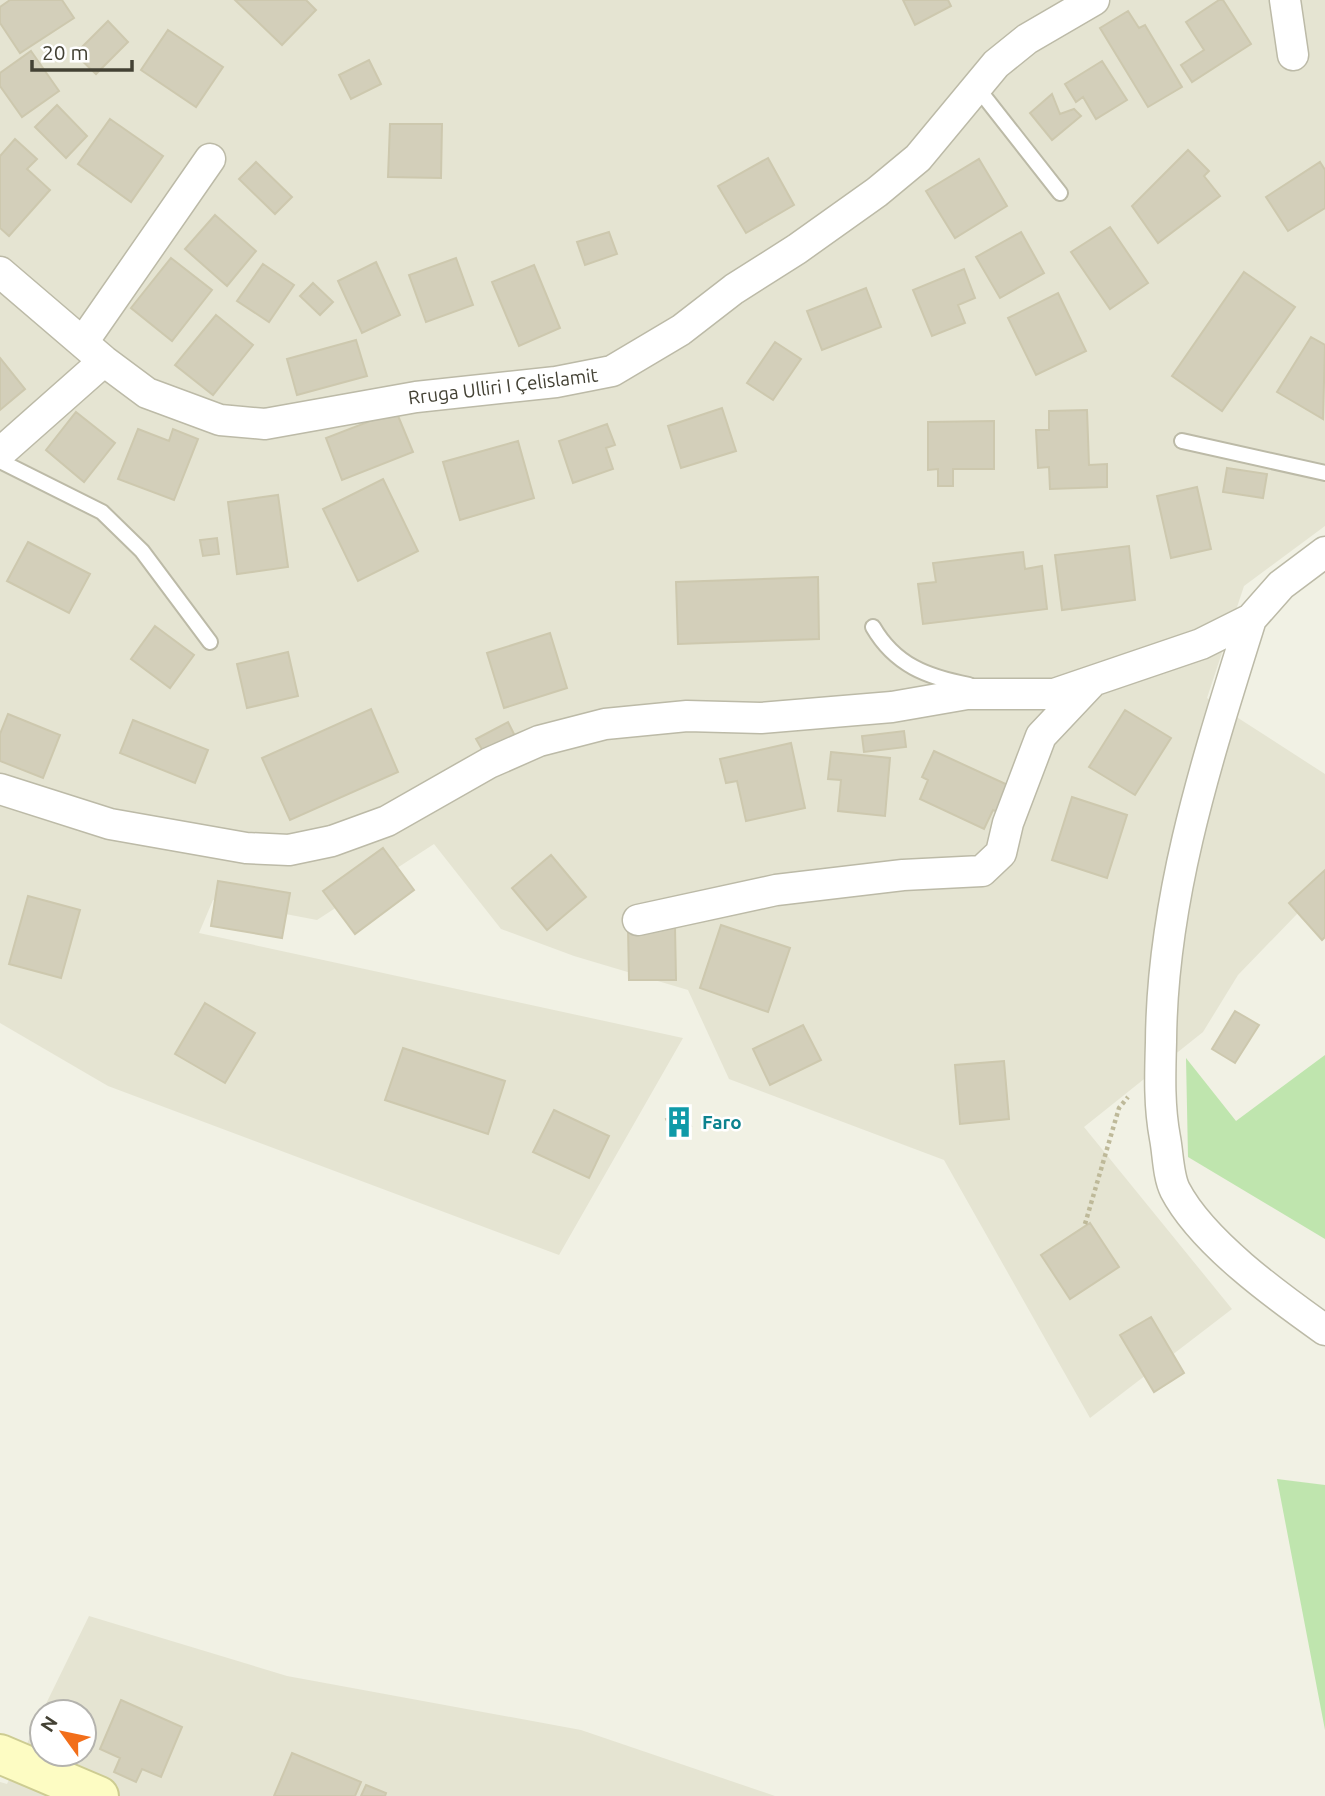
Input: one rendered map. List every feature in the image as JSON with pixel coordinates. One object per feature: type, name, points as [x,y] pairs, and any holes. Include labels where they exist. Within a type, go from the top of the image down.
[{"type":"main road","points":[[0,1754],[99,1796]]},
{"type":"street","name":"Rruga Ulliri I Çelislamit","points":[[0,272],[147,393],[177,407],[220,420],[265,424],[416,397],[556,382],[612,371],[681,330],[734,289],[797,249],[877,192],[918,158],[976,86],[1027,39],[1094,0]]},
{"type":"street","points":[[1285,0],[1293,55]]},
{"type":"street","points":[[0,453],[94,351],[210,159]]},
{"type":"street","points":[[0,789],[110,824],[246,848],[289,850],[332,841],[387,821],[489,763],[539,741],[605,724],[687,716],[775,718],[892,707],[967,694],[1054,694],[1201,644],[1251,619],[1281,585],[1325,552]]},
{"type":"street","points":[[1251,619],[1196,794],[1180,868],[1161,989],[1160,1111],[1174,1188],[1210,1235],[1280,1298],[1325,1330]]},
{"type":"street","points":[[638,920],[776,890],[917,873],[982,871],[1001,853],[1008,823],[1041,736],[1091,682]]},
{"type":"lane","points":[[976,86],[1060,193]]},
{"type":"lane","points":[[1182,441],[1325,473]]},
{"type":"lane","points":[[0,461],[102,512],[142,551],[210,642]]},
{"type":"lane","points":[[873,627],[884,646],[907,666],[937,678],[1021,695]]},
{"type":"path","points":[[1085,1224],[1119,1108],[1161,1054]]},
{"type":"shaded area","points":[[0,0],[1325,0],[1325,526],[1244,586],[1207,698],[1325,774],[1325,885],[1238,975],[1203,1032],[1084,1127],[1232,1309],[1090,1418],[944,1160],[729,1079],[688,990],[574,956],[501,929],[434,844],[317,920],[213,900],[199,933],[683,1038],[559,1255],[108,1086],[0,1023]]},
{"type":"shaded area","points":[[89,1616],[287,1676],[581,1730],[775,1796],[0,1796],[0,1782],[7,1784],[28,1741],[28,1768],[98,1768],[98,1698],[49,1698]]},
{"type":"green space","points":[[1325,1055],[1325,1239],[1188,1157],[1186,1058],[1236,1121]]},
{"type":"green space","points":[[1277,1479],[1325,1485],[1325,1730]]},
{"type":"building","points":[[10,0],[62,0],[74,18],[20,53],[0,23],[0,7]]},
{"type":"building","points":[[235,0],[306,0],[316,10],[282,45]]},
{"type":"building","points":[[903,0],[948,0],[951,6],[915,25]]},
{"type":"building","points":[[1223,0],[1251,44],[1192,82],[1181,65],[1204,50],[1186,22]]},
{"type":"building","points":[[1128,11],[1139,28],[1145,25],[1182,87],[1148,107],[1100,28]]},
{"type":"building","points":[[108,21],[128,42],[96,74],[75,54]]},
{"type":"building","points":[[168,30],[223,67],[196,107],[141,70]]},
{"type":"building","points":[[31,51],[59,91],[22,117],[0,86],[0,73]]},
{"type":"building","points":[[369,60],[381,84],[351,99],[339,75]]},
{"type":"building","points":[[1102,61],[1127,100],[1096,119],[1083,97],[1076,102],[1065,84]]},
{"type":"building","points":[[1052,94],[1060,114],[1074,109],[1081,116],[1052,140],[1030,113]]},
{"type":"building","points":[[57,105],[87,136],[66,158],[35,127]]},
{"type":"building","points":[[110,119],[163,156],[131,202],[78,164]]},
{"type":"building","points":[[390,124],[442,124],[441,178],[388,177]]},
{"type":"building","points":[[15,139],[37,159],[27,169],[50,190],[9,236],[0,228],[0,156]]},
{"type":"building","points":[[1188,150],[1209,171],[1204,176],[1220,196],[1158,243],[1132,206]]},
{"type":"building","points":[[768,158],[794,205],[746,233],[718,186]]},
{"type":"building","points":[[979,159],[1007,206],[955,238],[926,191]]},
{"type":"building","points":[[256,162],[292,197],[275,214],[239,179]]},
{"type":"building","points":[[1320,162],[1325,170],[1325,208],[1288,231],[1266,197]]},
{"type":"building","points":[[215,215],[256,251],[227,286],[185,249]]},
{"type":"building","points":[[1110,227],[1148,283],[1110,309],[1071,252]]},
{"type":"building","points":[[609,232],[617,254],[585,265],[577,242]]},
{"type":"building","points":[[1021,232],[1044,273],[1000,298],[976,257]]},
{"type":"building","points":[[171,258],[212,290],[172,341],[131,308]]},
{"type":"building","points":[[456,258],[473,305],[426,322],[409,275]]},
{"type":"building","points":[[376,262],[400,315],[362,333],[338,281]]},
{"type":"building","points":[[263,264],[294,285],[269,322],[237,301]]},
{"type":"building","points":[[534,265],[560,328],[519,346],[492,282]]},
{"type":"building","points":[[964,269],[975,298],[958,305],[965,323],[932,336],[913,290]]},
{"type":"building","points":[[1244,272],[1295,307],[1222,411],[1172,376]]},
{"type":"building","points":[[313,283],[333,302],[320,315],[300,296]]},
{"type":"building","points":[[866,288],[881,327],[822,350],[807,311]]},
{"type":"building","points":[[1058,293],[1086,351],[1036,375],[1008,318]]},
{"type":"building","points":[[216,315],[253,345],[213,395],[175,365]]},
{"type":"building","points":[[1311,337],[1325,345],[1323,419],[1277,392]]},
{"type":"building","points":[[356,340],[367,376],[297,395],[287,359]]},
{"type":"building","points":[[775,342],[801,359],[773,400],[747,383]]},
{"type":"building","points":[[0,358],[25,389],[0,410]]},
{"type":"building","points":[[722,408],[736,451],[681,468],[668,426]]},
{"type":"building","points":[[1087,410],[1089,465],[1107,464],[1107,487],[1050,489],[1049,467],[1038,468],[1036,430],[1049,430],[1049,411]]},
{"type":"building","points":[[396,411],[413,452],[342,480],[326,438]]},
{"type":"building","points":[[76,412],[115,443],[84,482],[46,450]]},
{"type":"building","points":[[994,421],[994,469],[953,469],[953,486],[938,486],[938,469],[928,470],[928,422]]},
{"type":"building","points":[[607,424],[615,445],[606,448],[613,469],[573,483],[559,441]]},
{"type":"building","points":[[138,429],[169,441],[173,429],[198,439],[174,500],[118,479]]},
{"type":"building","points":[[518,441],[534,498],[460,520],[443,462]]},
{"type":"building","points":[[1227,468],[1267,474],[1263,498],[1223,492]]},
{"type":"building","points":[[383,479],[418,551],[358,581],[323,509]]},
{"type":"building","points":[[1197,487],[1211,549],[1171,558],[1157,496]]},
{"type":"building","points":[[278,495],[288,567],[237,574],[228,502]]},
{"type":"building","points":[[217,538],[219,554],[203,556],[200,540]]},
{"type":"building","points":[[28,542],[90,574],[69,613],[7,581]]},
{"type":"building","points":[[1129,546],[1135,600],[1062,610],[1055,555]]},
{"type":"building","points":[[1023,552],[1025,569],[1042,566],[1047,609],[923,624],[918,584],[936,582],[933,563]]},
{"type":"building","points":[[818,577],[819,639],[678,644],[676,582]]},
{"type":"building","points":[[155,626],[194,655],[170,688],[131,659]]},
{"type":"building","points":[[550,633],[567,688],[504,708],[487,653]]},
{"type":"building","points":[[288,652],[298,696],[247,708],[237,664]]},
{"type":"building","points":[[371,709],[398,772],[290,820],[262,758]]},
{"type":"building","points":[[1125,710],[1171,738],[1135,795],[1089,767]]},
{"type":"building","points":[[8,714],[60,735],[43,778],[0,761],[0,734]]},
{"type":"building","points":[[133,720],[208,750],[195,783],[120,753]]},
{"type":"building","points":[[508,722],[515,736],[484,753],[476,739]]},
{"type":"building","points":[[904,731],[906,747],[864,752],[862,736]]},
{"type":"building","points":[[791,743],[805,808],[746,821],[737,781],[726,783],[720,759]]},
{"type":"building","points":[[934,751],[1010,786],[998,812],[993,810],[984,829],[920,799],[928,780],[922,777]]},
{"type":"building","points":[[831,752],[890,758],[885,816],[838,811],[841,780],[828,779]]},
{"type":"building","points":[[1072,797],[1127,815],[1107,878],[1052,860]]},
{"type":"building","points":[[383,848],[414,890],[355,934],[323,891]]},
{"type":"building","points":[[551,855],[586,897],[547,930],[512,888]]},
{"type":"building","points":[[1325,870],[1325,937],[1322,940],[1289,903]]},
{"type":"building","points":[[218,881],[290,893],[282,938],[211,926]]},
{"type":"building","points":[[28,896],[80,910],[61,978],[9,964]]},
{"type":"building","points":[[721,925],[790,948],[768,1012],[700,988]]},
{"type":"building","points":[[675,927],[676,980],[629,980],[628,928]]},
{"type":"building","points":[[205,1003],[255,1033],[225,1083],[175,1054]]},
{"type":"building","points":[[1235,1011],[1259,1025],[1235,1063],[1212,1049]]},
{"type":"building","points":[[803,1025],[821,1060],[770,1085],[753,1049]]},
{"type":"building","points":[[403,1048],[505,1081],[488,1134],[385,1100]]},
{"type":"building","points":[[1004,1061],[1009,1119],[960,1124],[955,1065]]},
{"type":"building","points":[[554,1110],[609,1136],[589,1178],[533,1152]]},
{"type":"building","name":"Faro","points":[[685,1112],[691,1126],[673,1133],[666,1119]]},
{"type":"building","points":[[1090,1223],[1119,1267],[1070,1299],[1041,1255]]},
{"type":"building","points":[[1151,1317],[1184,1373],[1154,1392],[1120,1335]]},
{"type":"building","points":[[121,1700],[182,1727],[161,1777],[142,1769],[136,1782],[114,1772],[120,1758],[100,1749]]},
{"type":"building","points":[[292,1753],[361,1782],[355,1796],[274,1796]]},
{"type":"building","points":[[366,1785],[386,1793],[385,1796],[361,1796]]},
{"type":"place","name":"Faro","points":[[679,1122]]}]
